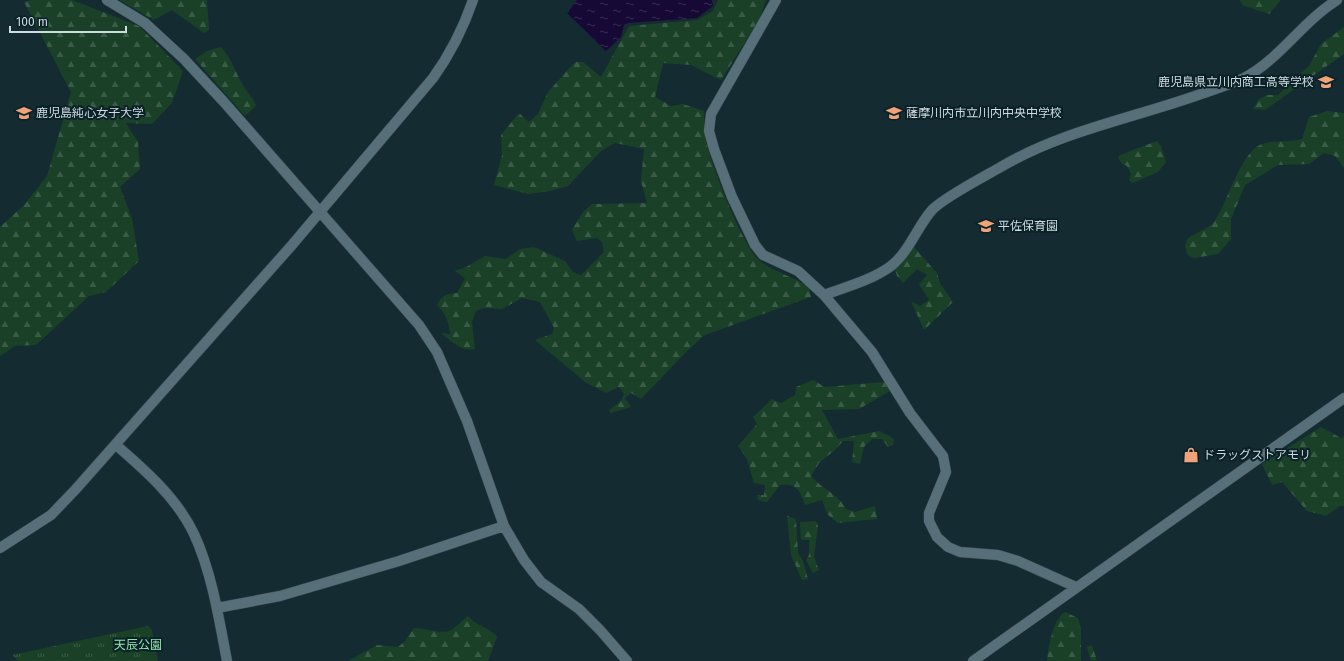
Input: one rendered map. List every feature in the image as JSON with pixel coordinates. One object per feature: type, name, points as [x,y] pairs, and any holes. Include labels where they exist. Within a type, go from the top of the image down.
[{"type":"street","points":[[107,0],[145,23],[179,55],[223,101],[418,325],[437,352],[467,421],[504,526],[524,560],[541,582],[579,609],[627,661]]},
{"type":"street","points":[[0,548],[51,515],[116,445],[320,211],[434,78],[448,57],[463,29],[473,0]]},
{"type":"street","points":[[776,0],[759,32],[716,102],[711,114],[709,130],[732,198],[755,245],[763,255],[798,272],[824,295],[872,352],[910,413],[943,456],[946,472],[929,513],[929,521],[937,537],[948,547],[960,552],[998,554],[1018,561],[1076,587]]},
{"type":"street","points":[[824,295],[882,273],[899,260],[920,224],[934,208],[1000,167],[1040,146],[1064,136],[1165,107],[1244,78],[1258,69],[1316,15],[1337,0]]},
{"type":"street","points":[[973,661],[1344,398]]},
{"type":"street","points":[[116,445],[158,484],[185,519],[194,534],[203,558],[217,608],[227,661]]},
{"type":"street","points":[[217,608],[280,596],[399,561],[504,526]]},
{"type":"green space","points":[[31,0],[72,0],[139,26],[183,71],[172,103],[152,124],[126,123],[138,142],[140,169],[120,187],[132,218],[139,261],[106,292],[89,296],[36,345],[15,346],[0,356],[0,227],[25,204],[47,176],[71,92],[24,2]]},
{"type":"green space","points":[[119,0],[207,0],[209,30],[204,33],[172,10],[154,20]]},
{"type":"green space","points":[[718,0],[766,0],[759,20],[721,80],[691,65],[663,63],[655,97],[671,106],[683,104],[704,111],[705,136],[712,163],[736,222],[753,253],[760,261],[771,268],[809,287],[811,297],[705,335],[688,350],[641,399],[631,393],[625,398],[631,407],[611,413],[609,410],[621,401],[624,394],[619,387],[606,393],[585,382],[535,340],[552,334],[554,328],[540,302],[522,298],[502,309],[484,308],[476,311],[472,322],[475,349],[465,349],[448,339],[441,333],[450,334],[448,322],[445,315],[437,305],[445,296],[457,293],[465,278],[455,271],[466,267],[485,256],[506,259],[520,249],[534,247],[565,261],[573,272],[581,275],[604,252],[602,242],[597,238],[577,241],[572,230],[583,212],[592,204],[647,203],[641,181],[644,149],[615,143],[601,151],[568,186],[550,191],[528,194],[494,185],[502,155],[501,135],[519,113],[529,122],[538,114],[548,92],[575,62],[583,62],[601,77],[629,26],[697,20],[713,11]]},
{"type":"green space","points":[[1240,0],[1281,0],[1269,14],[1242,5]]},
{"type":"green space","points":[[1344,27],[1344,54],[1265,110],[1253,109],[1259,99],[1267,95],[1278,95],[1309,66],[1321,44]]},
{"type":"green space","points":[[221,47],[231,61],[256,106],[245,116],[195,59],[207,51]]},
{"type":"green space","points":[[1327,111],[1344,113],[1344,168],[1335,156],[1324,153],[1309,164],[1278,165],[1245,185],[1231,219],[1231,239],[1218,254],[1194,258],[1188,255],[1185,246],[1188,238],[1214,222],[1241,167],[1254,149],[1262,144],[1302,139],[1309,117]]},
{"type":"green space","points":[[1157,141],[1161,146],[1166,162],[1158,172],[1133,183],[1129,180],[1131,174],[1127,166],[1122,164],[1118,158],[1120,155]]},
{"type":"green space","points":[[913,246],[937,273],[940,283],[953,302],[924,330],[911,301],[920,306],[929,300],[919,284],[927,275],[917,269],[903,283],[897,276],[894,267],[903,262]]},
{"type":"green space","points":[[813,380],[825,387],[885,382],[890,391],[859,409],[822,410],[838,439],[880,431],[894,440],[893,445],[888,447],[882,439],[872,439],[864,447],[860,464],[852,462],[854,441],[843,441],[835,450],[819,463],[811,476],[839,499],[846,509],[855,512],[875,506],[877,519],[838,523],[827,514],[822,500],[805,505],[797,489],[790,485],[780,485],[767,502],[758,500],[757,495],[764,495],[765,485],[754,483],[747,459],[738,446],[757,424],[753,417],[772,399],[781,403],[795,395],[796,387]]},
{"type":"green space","points":[[1321,427],[1341,438],[1344,436],[1344,506],[1340,506],[1326,516],[1307,511],[1282,482],[1272,485],[1262,464]]},
{"type":"green space","points":[[787,516],[796,519],[798,553],[803,561],[808,579],[802,580],[791,555]]},
{"type":"green space","points":[[816,521],[818,526],[814,557],[819,570],[813,573],[806,560],[809,555],[809,540],[801,540],[800,522]]},
{"type":"green space","points":[[1065,612],[1078,618],[1081,629],[1081,661],[1047,661],[1050,641],[1054,628],[1057,621]]},
{"type":"green space","points":[[468,616],[474,622],[490,630],[497,637],[488,661],[348,661],[377,645],[398,647],[404,642],[414,628],[444,632],[451,630]]},
{"type":"green space","name":"天辰公園","points":[[148,626],[152,630],[158,661],[18,661],[12,655]]},
{"type":"green space","points":[[1092,645],[1097,661],[1091,661],[1087,647]]},
{"type":"water","points":[[577,0],[712,0],[713,6],[697,18],[628,23],[624,25],[621,37],[606,51],[567,13]]},
{"type":"place","name":"鹿児島県立川内商工高等学校","points":[[1326,82]]},
{"type":"place","name":"鹿児島純心女子大学","points":[[24,113]]},
{"type":"place","name":"薩摩川内市立川内中央中学校","points":[[894,113]]},
{"type":"place","name":"平佐保育園","points":[[986,226]]},
{"type":"place","name":"ドラッグストアモリ","points":[[1191,455]]}]
